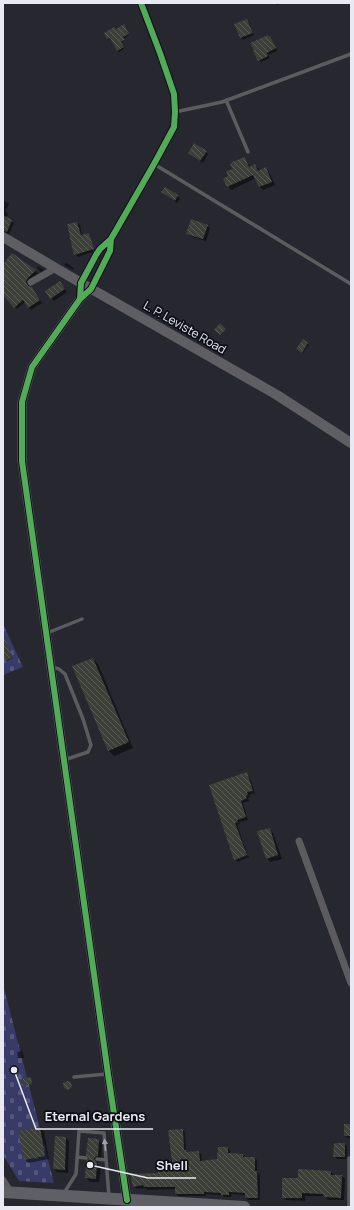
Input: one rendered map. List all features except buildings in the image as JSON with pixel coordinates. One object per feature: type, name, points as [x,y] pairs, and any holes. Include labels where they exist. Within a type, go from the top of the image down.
[{"type":"highway","points":[[7,1192],[109,1198],[203,1206],[244,1207]]},
{"type":"main road","name":"L. P. Leviste Road","points":[[3,237],[91,289],[277,394],[351,443]]},
{"type":"street","points":[[80,299],[81,283],[96,255],[111,239],[174,127],[174,94],[141,3]]},
{"type":"street","points":[[111,239],[110,251],[91,289],[80,299],[32,367],[22,402],[22,461],[63,760],[127,1200]]},
{"type":"street","points":[[30,282],[56,268]]},
{"type":"street","points":[[299,841],[351,983]]},
{"type":"street","points":[[3,1180],[7,1192]]},
{"type":"lane","points":[[175,112],[226,100],[351,54]]},
{"type":"lane","points":[[226,100],[248,152]]},
{"type":"lane","points":[[154,164],[351,284]]},
{"type":"lane","points":[[46,634],[82,619]]},
{"type":"lane","points":[[50,666],[59,669],[65,674],[83,719],[91,746],[88,752],[63,760]]},
{"type":"lane","points":[[74,1077],[108,1074]]},
{"type":"lane","points":[[62,1195],[76,1174],[79,1131],[104,1133],[109,1198]]},
{"type":"lane","points":[[77,1157],[86,1158]]},
{"type":"lane","points":[[349,1207],[350,1158]]},
{"type":"lane","points":[[97,1159],[106,1160]]},
{"type":"green space","points":[[3,624],[23,667],[3,675]]},
{"type":"green space","points":[[3,984],[54,1183],[19,1181],[3,1155]]},
{"type":"cycle path","points":[[80,299],[81,283],[96,255],[111,239],[174,127],[174,94],[141,3]]},
{"type":"cycle path","points":[[111,239],[110,251],[91,289],[80,299],[32,367],[22,402],[22,461],[127,1200]]},
{"type":"place","name":"Eternal Gardens","points":[[14,1070]]},
{"type":"place","name":"Shell","points":[[90,1165]]}]
